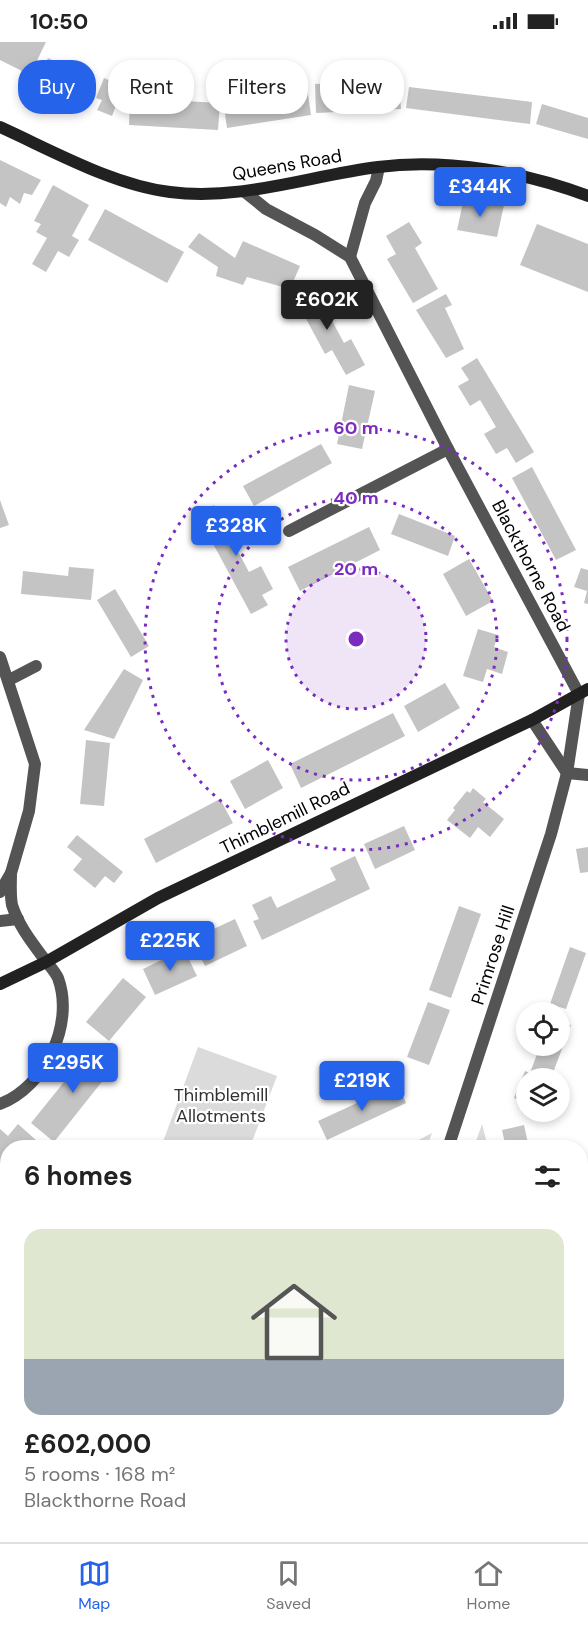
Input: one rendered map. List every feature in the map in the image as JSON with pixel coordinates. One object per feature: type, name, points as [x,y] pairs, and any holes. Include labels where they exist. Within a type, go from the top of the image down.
[{"type":"main road","name":"Queens Road","points":[[0,127],[126,181],[169,192],[210,194],[244,192],[379,167],[450,164],[552,183],[588,196]]},
{"type":"main road","name":"Thimblemill Road","points":[[0,984],[46,962],[158,898],[532,720],[584,692]]},
{"type":"street","points":[[244,192],[266,209],[350,257],[365,202],[376,181],[379,167]]},
{"type":"street","name":"Blackthorne Road","points":[[350,257],[448,449],[584,692]]},
{"type":"street","points":[[289,531],[448,449]]},
{"type":"street","points":[[0,657],[35,764],[29,812],[11,873],[0,892]]},
{"type":"street","points":[[9,680],[36,666]]},
{"type":"street","points":[[567,773],[584,692]]},
{"type":"street","points":[[532,720],[567,773]]},
{"type":"street","points":[[567,773],[588,775]]},
{"type":"street","name":"Primrose Hill","points":[[451,1140],[552,834],[567,773]]},
{"type":"street","points":[[0,1104],[25,1090],[42,1071],[60,1033],[63,1003],[58,977],[21,927],[12,903],[11,873]]},
{"type":"street","points":[[0,921],[18,919]]},
{"type":"green space","name":"Thimblemill Allotments","points":[[198,1047],[277,1076],[253,1140],[164,1140]]},
{"type":"green space","points":[[482,1124],[486,1140],[476,1140]]},
{"type":"green space","points":[[432,1133],[430,1140],[418,1140]]},
{"type":"building","points":[[0,42],[46,42],[37,60],[18,60],[18,69],[0,60]]},
{"type":"building","points":[[104,78],[108,80],[108,114],[113,114],[112,116],[97,110],[102,100],[96,98]]},
{"type":"building","points":[[315,84],[320,84],[320,113],[316,113]]},
{"type":"building","points":[[409,87],[532,102],[530,124],[406,108]]},
{"type":"building","points":[[308,94],[311,115],[227,128],[225,114],[308,114]]},
{"type":"building","points":[[194,102],[206,102],[206,114],[219,114],[218,130],[129,125],[129,114],[194,114]]},
{"type":"building","points":[[542,104],[588,118],[588,139],[536,124]]},
{"type":"building","points":[[0,160],[41,180],[32,195],[24,193],[20,204],[10,197],[6,207],[0,203]]},
{"type":"building","points":[[53,185],[89,205],[72,236],[79,240],[69,257],[58,251],[46,272],[32,264],[47,238],[36,232],[41,224],[34,221]]},
{"type":"building","points":[[464,198],[504,205],[497,237],[457,230]]},
{"type":"building","points":[[105,209],[184,252],[167,283],[88,240]]},
{"type":"building","points":[[409,222],[422,243],[415,248],[438,289],[413,303],[387,259],[396,254],[386,236]]},
{"type":"building","points":[[537,224],[588,244],[588,292],[520,265]]},
{"type":"building","points":[[199,233],[235,258],[243,241],[300,266],[290,289],[247,277],[243,285],[216,276],[218,267],[188,247]]},
{"type":"building","points":[[315,289],[344,343],[351,339],[365,365],[346,375],[332,350],[325,354],[304,315],[296,319],[288,304]]},
{"type":"building","points":[[446,294],[452,305],[445,308],[464,349],[446,358],[416,310]]},
{"type":"building","points":[[477,358],[534,452],[516,463],[507,448],[496,454],[484,434],[496,427],[480,400],[470,406],[458,386],[469,380],[461,368]]},
{"type":"building","points":[[349,385],[375,391],[362,449],[337,444]]},
{"type":"building","points":[[321,444],[332,463],[254,506],[243,486]]},
{"type":"building","points":[[532,467],[576,550],[556,560],[512,478]]},
{"type":"building","points":[[0,500],[9,525],[0,528]]},
{"type":"building","points":[[214,505],[218,513],[229,507],[246,539],[235,546],[249,572],[261,566],[273,589],[262,595],[268,605],[251,614],[197,514]]},
{"type":"building","points":[[399,514],[455,536],[448,556],[391,534]]},
{"type":"building","points":[[369,527],[380,550],[300,591],[288,567]]},
{"type":"building","points":[[469,559],[493,601],[466,616],[443,574]]},
{"type":"building","points":[[69,567],[94,569],[91,600],[21,594],[23,571],[68,576]]},
{"type":"building","points":[[581,568],[588,570],[588,604],[584,603],[587,591],[574,587]]},
{"type":"building","points":[[115,589],[149,646],[131,657],[97,600]]},
{"type":"building","points":[[478,629],[498,635],[494,647],[508,652],[502,674],[487,669],[483,682],[463,676]]},
{"type":"building","points":[[124,669],[143,680],[114,739],[84,730]]},
{"type":"building","points":[[445,683],[460,708],[418,732],[404,706]]},
{"type":"building","points":[[393,713],[405,736],[301,788],[290,764]]},
{"type":"building","points":[[86,740],[110,743],[104,806],[80,804]]},
{"type":"building","points":[[268,760],[283,788],[245,809],[230,781]]},
{"type":"building","points":[[473,788],[486,799],[483,802],[504,819],[490,837],[478,827],[470,838],[447,820],[455,810],[453,808],[467,791],[470,793]]},
{"type":"building","points":[[220,799],[233,823],[156,863],[144,839]]},
{"type":"building","points":[[404,826],[415,850],[375,869],[364,844]]},
{"type":"building","points":[[77,835],[123,872],[114,883],[105,876],[95,888],[73,870],[82,859],[67,847]]},
{"type":"building","points":[[588,847],[588,872],[580,873],[576,849]]},
{"type":"building","points":[[355,856],[370,889],[262,940],[253,921],[259,919],[252,905],[271,896],[277,908],[336,880],[330,868]]},
{"type":"building","points":[[459,906],[481,914],[451,998],[429,990]]},
{"type":"building","points":[[235,919],[247,946],[205,966],[192,939]]},
{"type":"building","points":[[570,947],[586,953],[568,1002],[551,1002]]},
{"type":"building","points":[[184,949],[197,976],[155,995],[143,969]]},
{"type":"building","points":[[123,978],[146,997],[109,1041],[86,1022]]},
{"type":"building","points":[[428,1002],[450,1010],[429,1065],[407,1057]]},
{"type":"building","points":[[93,1046],[116,1064],[56,1140],[52,1140],[31,1123]]},
{"type":"building","points":[[536,1056],[559,1056],[555,1068],[532,1068]]},
{"type":"building","points":[[398,1084],[406,1103],[327,1140],[318,1121]]},
{"type":"building","points":[[18,1124],[36,1140],[0,1140],[0,1129],[8,1136]]},
{"type":"building","points":[[524,1125],[527,1140],[504,1140],[502,1130]]}]
